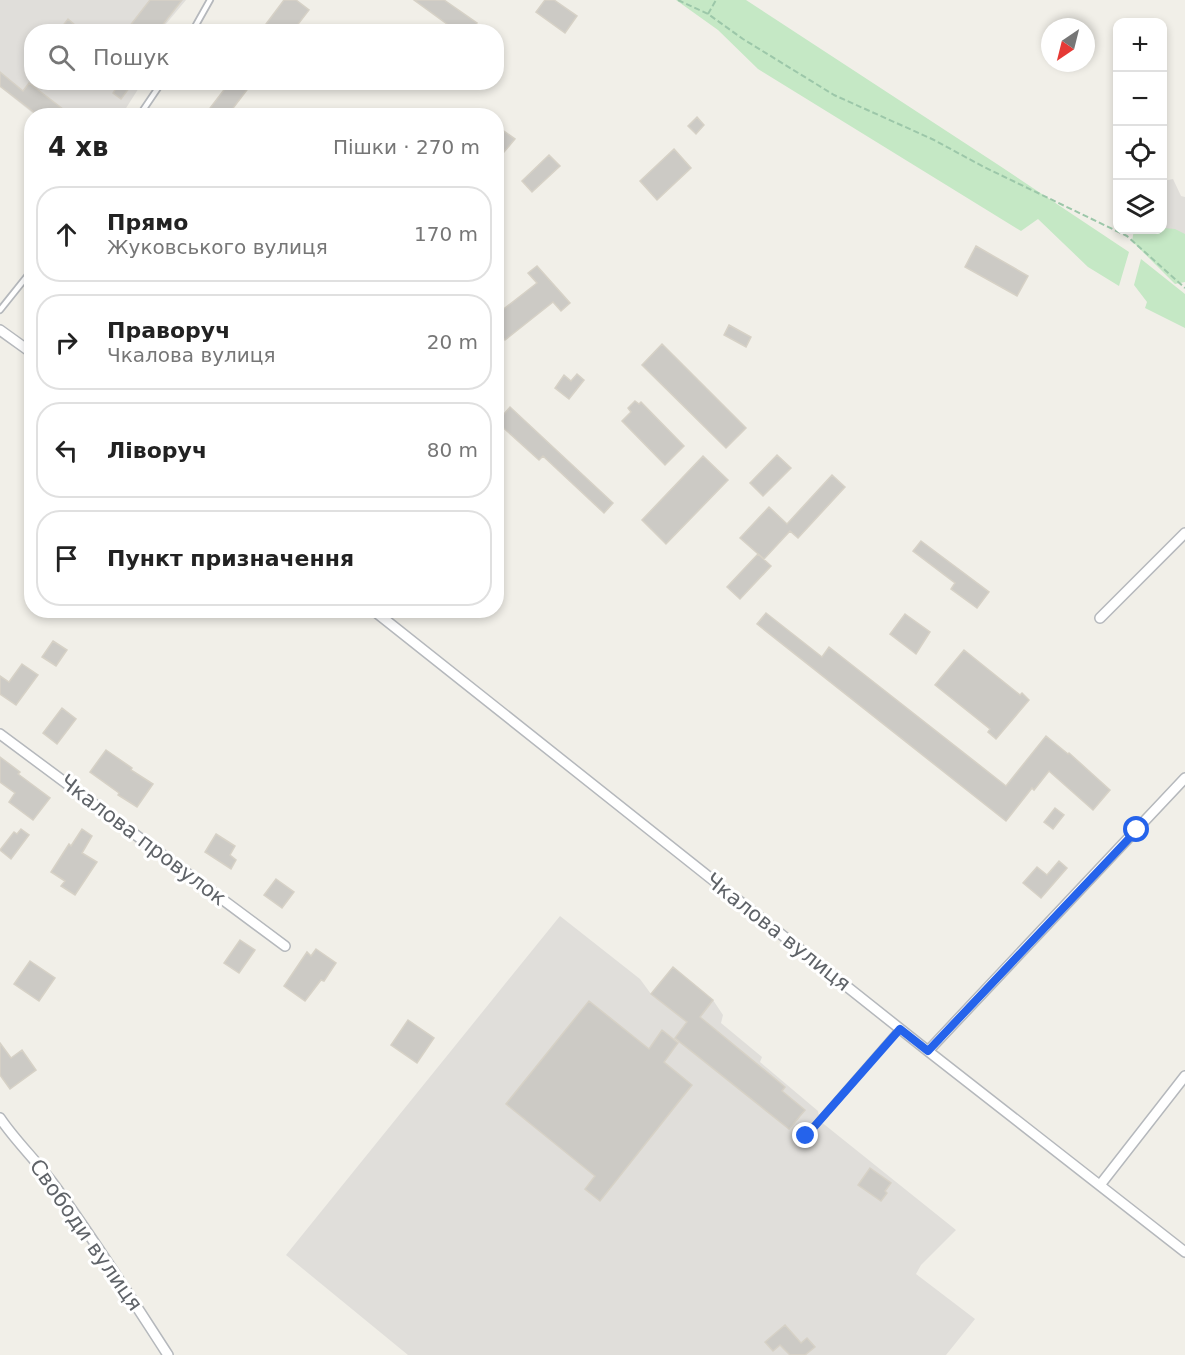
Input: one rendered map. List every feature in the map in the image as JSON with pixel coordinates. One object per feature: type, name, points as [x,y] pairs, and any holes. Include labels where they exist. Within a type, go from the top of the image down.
[{"type":"street","points":[[0,330],[24,347]]},
{"type":"street","points":[[1100,618],[1185,533]]},
{"type":"street","name":"Чкалова вулиця","points":[[383,618],[900,1029],[1185,1252]]},
{"type":"street","name":"Чкалова провулок","points":[[0,734],[285,946]]},
{"type":"street","points":[[928,1051],[1185,778]]},
{"type":"street","points":[[1100,1185],[1185,1076]]},
{"type":"street","name":"Свободи вулиця","points":[[0,1118],[11,1135],[42,1167],[84,1226],[168,1355]]},
{"type":"lane","points":[[196,24],[208,1]]},
{"type":"lane","points":[[144,108],[157,90]]},
{"type":"lane","points":[[0,310],[24,280]]},
{"type":"lane","points":[[806,1136],[900,1029]]},
{"type":"path","points":[[678,0],[708,14],[743,39],[834,95],[933,139],[984,167],[1127,236],[1185,288]]},
{"type":"path","points":[[708,14],[716,0]]},
{"type":"shaded area","points":[[0,0],[186,0],[166,24],[24,24],[24,90],[138,90],[126,108],[26,108],[0,87]]},
{"type":"shaded area","points":[[1173,179],[1181,196],[1185,197],[1185,258],[1165,234],[1167,180]]},
{"type":"shaded area","points":[[560,916],[640,979],[651,994],[673,967],[713,1000],[723,1015],[721,1023],[762,1057],[760,1062],[818,1111],[820,1121],[956,1230],[921,1265],[916,1274],[975,1319],[946,1355],[408,1355],[286,1255]]},
{"type":"green space","points":[[676,0],[746,0],[1129,252],[1119,286],[1088,267],[1038,219],[1021,231],[758,69],[718,30]]},
{"type":"green space","points":[[1167,228],[1185,234],[1185,282],[1175,284],[1132,241],[1133,234],[1167,234]]},
{"type":"green space","points":[[1141,259],[1185,294],[1185,328],[1145,308],[1147,302],[1134,285]]},
{"type":"building","points":[[150,0],[182,0],[163,24],[131,24]]},
{"type":"building","points":[[284,0],[296,0],[309,10],[298,24],[266,24]]},
{"type":"building","points":[[414,0],[444,0],[477,23],[447,24]]},
{"type":"building","points":[[545,0],[554,0],[577,16],[565,33],[536,12]]},
{"type":"building","points":[[68,19],[74,24],[64,24]]},
{"type":"building","points":[[0,72],[23,91],[38,90],[62,108],[29,108],[0,86]]},
{"type":"building","points":[[115,90],[128,90],[121,99],[113,93]]},
{"type":"building","points":[[224,90],[247,90],[233,108],[210,108]]},
{"type":"building","points":[[697,117],[704,125],[696,134],[688,126]]},
{"type":"building","points":[[504,131],[515,139],[504,152]]},
{"type":"building","points":[[674,149],[691,168],[657,200],[640,181]]},
{"type":"building","points":[[549,155],[560,166],[532,192],[522,181]]},
{"type":"building","points":[[976,246],[1028,276],[1017,296],[965,267]]},
{"type":"building","points":[[537,266],[570,303],[561,311],[553,302],[505,340],[504,309],[537,283],[528,273]]},
{"type":"building","points":[[729,325],[751,337],[746,347],[724,335]]},
{"type":"building","points":[[662,344],[746,428],[726,448],[642,365]]},
{"type":"building","points":[[577,374],[584,380],[569,399],[555,388],[564,375],[571,381]]},
{"type":"building","points":[[635,401],[639,404],[641,402],[684,446],[665,465],[622,421],[631,412],[628,408]]},
{"type":"building","points":[[510,407],[613,503],[604,513],[543,456],[539,460],[504,428],[504,414]]},
{"type":"building","points":[[777,455],[791,468],[763,496],[750,483]]},
{"type":"building","points":[[703,456],[728,480],[666,544],[642,520]]},
{"type":"building","points":[[832,475],[845,487],[798,538],[790,531],[764,559],[740,538],[769,507],[787,524]]},
{"type":"building","points":[[921,541],[989,592],[977,608],[951,589],[955,583],[913,551]]},
{"type":"building","points":[[758,554],[771,566],[740,599],[727,587]]},
{"type":"building","points":[[766,613],[822,657],[829,647],[1006,786],[1046,736],[1069,753],[1110,790],[1093,810],[1049,771],[1034,790],[1032,788],[1006,821],[757,624]]},
{"type":"building","points":[[905,614],[930,632],[916,654],[890,634]]},
{"type":"building","points":[[53,641],[67,650],[56,666],[42,657]]},
{"type":"building","points":[[964,650],[1029,700],[996,739],[988,732],[990,729],[935,685]]},
{"type":"building","points":[[22,664],[38,675],[16,705],[0,694],[0,676],[9,682]]},
{"type":"building","points":[[62,708],[76,719],[57,744],[43,733]]},
{"type":"building","points":[[106,750],[153,784],[137,807],[90,772]]},
{"type":"building","points":[[0,757],[50,798],[33,820],[9,802],[15,793],[0,782]]},
{"type":"building","points":[[1055,808],[1064,815],[1053,829],[1044,822]]},
{"type":"building","points":[[21,829],[29,835],[11,859],[0,850],[14,832],[17,834]]},
{"type":"building","points":[[82,829],[92,836],[82,853],[97,862],[75,895],[61,886],[65,881],[51,872]]},
{"type":"building","points":[[216,834],[235,846],[230,855],[236,860],[231,869],[205,852]]},
{"type":"building","points":[[1059,861],[1067,868],[1041,898],[1023,883],[1037,867],[1047,875]]},
{"type":"building","points":[[276,879],[294,892],[282,908],[264,895]]},
{"type":"building","points":[[240,940],[255,950],[239,973],[224,963]]},
{"type":"building","points":[[316,949],[336,963],[324,981],[321,980],[305,1001],[284,986],[307,952],[311,956]]},
{"type":"building","points":[[30,961],[55,978],[39,1001],[14,984]]},
{"type":"building","points":[[673,967],[713,1000],[700,1017],[785,1087],[782,1091],[805,1110],[789,1129],[675,1038],[687,1022],[651,994]]},
{"type":"building","points":[[589,1001],[649,1049],[662,1030],[678,1043],[664,1062],[692,1085],[600,1201],[585,1189],[595,1176],[506,1104]]},
{"type":"building","points":[[408,1020],[434,1038],[417,1063],[391,1045]]},
{"type":"building","points":[[0,1043],[11,1058],[22,1050],[36,1070],[10,1089],[0,1075]]},
{"type":"building","points":[[870,1168],[891,1183],[881,1201],[858,1185]]},
{"type":"building","points":[[785,1325],[801,1343],[807,1338],[815,1347],[805,1355],[790,1355],[780,1345],[773,1351],[765,1342]]},
{"type":"route","points":[[806,1136],[900,1029],[928,1051],[1137,830]]}]
